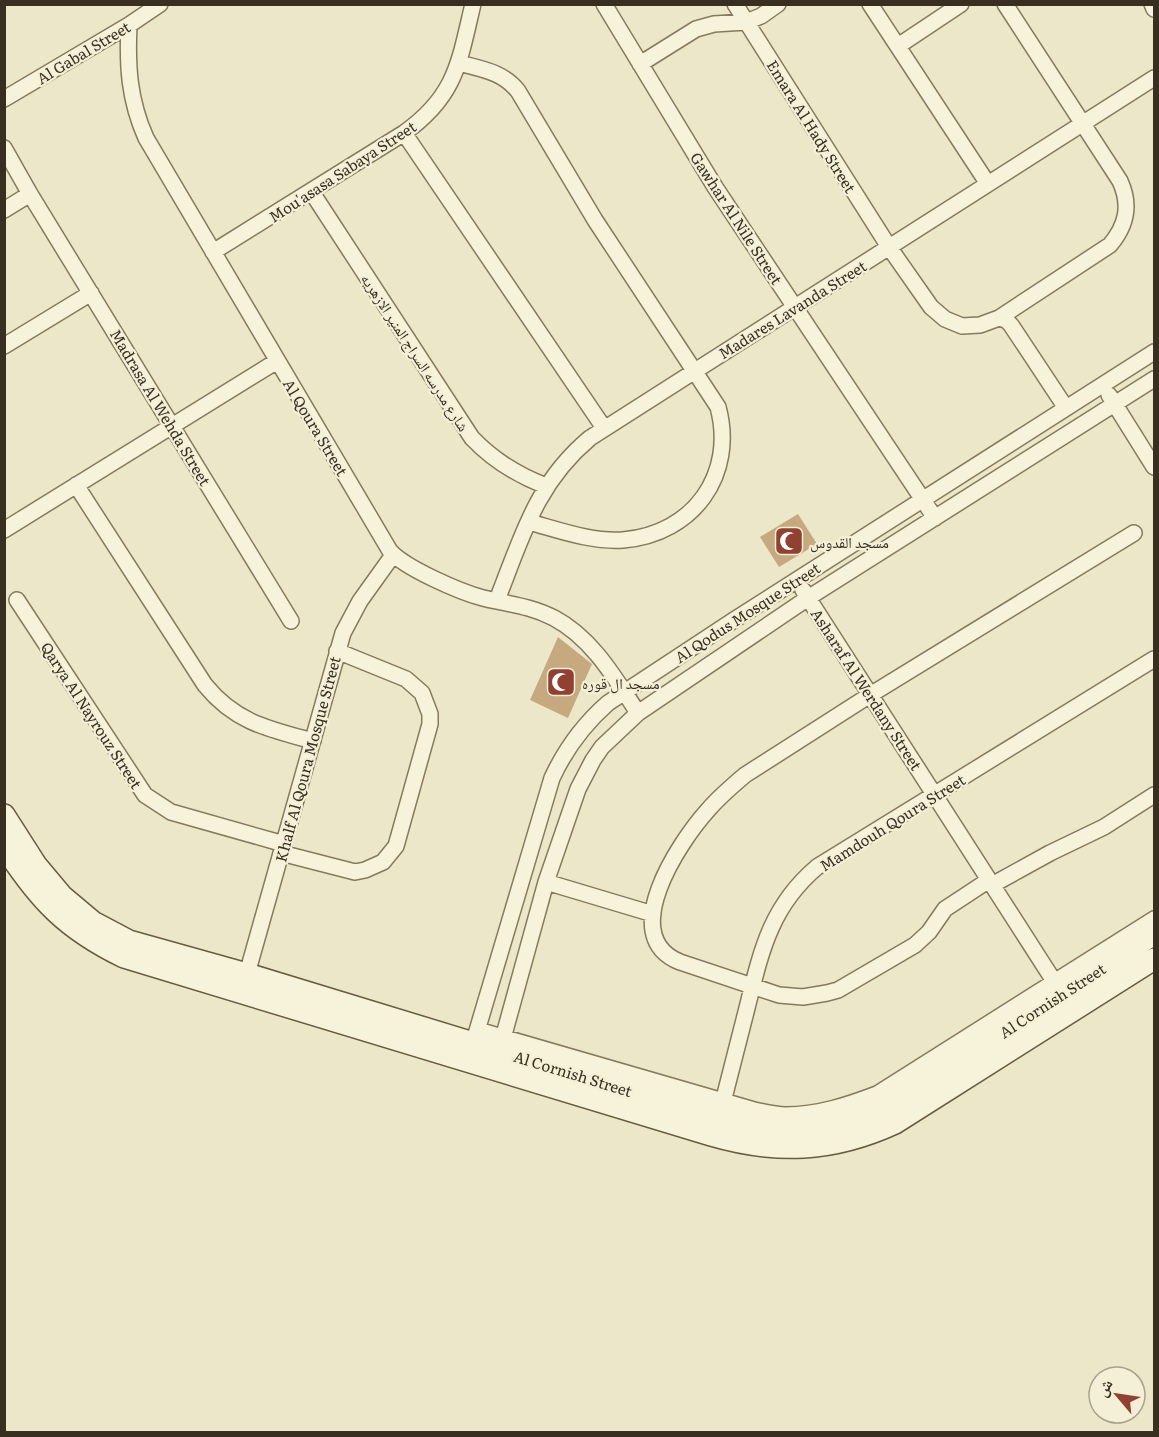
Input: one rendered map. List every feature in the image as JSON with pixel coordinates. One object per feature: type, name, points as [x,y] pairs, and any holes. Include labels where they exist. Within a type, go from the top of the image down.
[{"type":"street","name":"Al Gabal Street","points":[[4,99],[129,25],[160,4]]},
{"type":"street","name":"Mou'asasa Sabaya Street","points":[[213,252],[404,133],[433,109],[449,87],[459,63],[473,4]]},
{"type":"street","name":"Gawhar Al Nile Street","points":[[604,4],[715,187],[935,518]]},
{"type":"street","name":"Emara Al Hady Street","points":[[735,4],[889,248],[931,307],[945,319],[962,326],[972,327],[999,318],[1110,245],[1122,229],[1127,210],[1124,190],[1005,4]]},
{"type":"street","points":[[640,64],[696,29],[714,24],[746,22],[761,16],[778,4]]},
{"type":"street","points":[[870,4],[988,184]]},
{"type":"street","points":[[898,46],[961,4]]},
{"type":"street","points":[[1152,4],[1155,9]]},
{"type":"street","name":"Al Qoura Street","points":[[129,25],[129,84],[138,120],[146,138],[393,555],[408,566],[465,592],[527,606],[555,618],[591,647],[638,713]]},
{"type":"street","points":[[459,63],[498,74],[518,91],[595,220],[718,406],[724,437],[721,460],[713,482],[705,495],[692,510],[663,529],[623,540],[596,538],[529,522]]},
{"type":"street","name":"Madares Lavanda Street","points":[[497,600],[546,486],[566,460],[604,428],[1155,78]]},
{"type":"street","points":[[404,133],[604,428]]},
{"type":"street","points":[[4,148],[30,194],[4,210]]},
{"type":"street","name":"شارع مدرسه السراج المنير الازهريه","points":[[311,191],[472,438],[505,467],[546,486]]},
{"type":"street","name":"Madrasa Al Wehda Street","points":[[30,194],[291,621]]},
{"type":"street","points":[[4,346],[91,293]]},
{"type":"street","points":[[999,318],[1011,325],[1066,408]]},
{"type":"street","name":"Al Qodus Mosque Street","points":[[473,1044],[552,778],[567,750],[585,725],[608,703],[1155,352]]},
{"type":"street","points":[[4,530],[277,361]]},
{"type":"street","name":"Al Qodus Mosque Street","points":[[499,1052],[546,882],[584,775],[602,747],[638,713],[808,598],[1155,379]]},
{"type":"street","points":[[1102,386],[1155,467]]},
{"type":"street","points":[[76,485],[215,697],[226,707],[252,723],[313,741]]},
{"type":"street","points":[[1134,532],[870,695],[745,776],[709,808],[694,826],[669,868],[653,914],[652,931],[659,947],[672,959],[767,992],[791,997],[815,996],[838,990],[915,945],[929,932],[945,909],[990,883],[1104,827],[1155,795]]},
{"type":"street","name":"Khalf Al Qoura Mosque Street","points":[[248,974],[343,633],[360,601],[393,555]]},
{"type":"street","name":"Asharaf Al Werdany Street","points":[[797,580],[1063,996]]},
{"type":"street","name":"Qarya Al Nayrouz Street","points":[[17,600],[145,795],[171,812],[355,872],[383,862],[396,846],[430,724],[427,703],[415,685],[406,679],[337,651]]},
{"type":"street","name":"Mamdouh Qoura Street","points":[[723,1102],[763,946],[776,915],[805,877],[817,867],[1155,659]]},
{"type":"street","name":"Al Cornish Street","points":[[4,815],[48,881],[77,910],[111,932],[149,947],[248,974],[738,1124],[769,1129],[809,1130],[856,1120],[879,1111],[900,1100],[1063,996],[1155,934]]},
{"type":"street","name":"Al Cornish Street","points":[[4,846],[24,876],[54,912],[86,937],[124,957],[473,1044]]},
{"type":"street","points":[[546,882],[653,914]]},
{"type":"street","points":[[499,1052],[785,1115],[816,1113],[847,1106],[877,1094],[1063,996],[1155,918]]},
{"type":"street","name":"Al Cornish Street","points":[[1063,996],[1155,959]]},
{"type":"building","name":"مسجد القدوس","points":[[798,514],[817,544],[779,567],[760,537]]},
{"type":"building","name":"مسجد ال قوره","points":[[558,637],[592,664],[568,718],[530,700]]},
{"type":"place","name":"مسجد القدوس","points":[[789,541]]},
{"type":"place","name":"مسجد ال قوره","points":[[561,682]]}]
